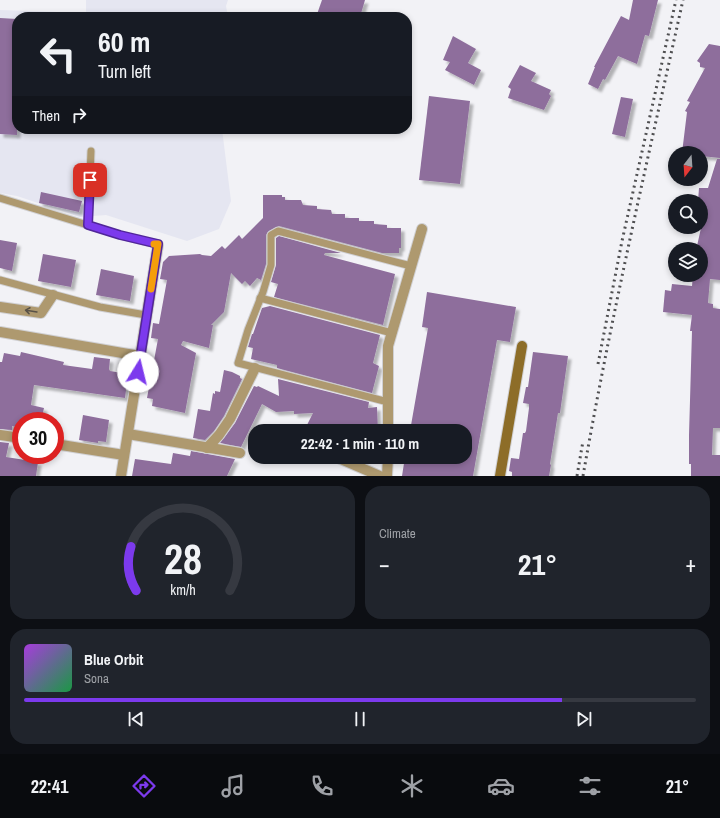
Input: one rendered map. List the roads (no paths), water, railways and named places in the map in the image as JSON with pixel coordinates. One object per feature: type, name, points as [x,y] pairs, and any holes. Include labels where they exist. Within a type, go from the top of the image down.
[{"type":"street","points":[[388,424],[388,346],[422,229]]},
{"type":"street","points":[[121,476],[158,244]]},
{"type":"street","points":[[0,307],[41,313],[53,295]]},
{"type":"street","points":[[0,332],[140,356]]},
{"type":"street","points":[[500,476],[522,346]]},
{"type":"street","points":[[207,448],[219,435],[230,419],[255,368]]},
{"type":"street","points":[[128,434],[240,453]]},
{"type":"street","points":[[0,435],[12,437]]},
{"type":"street","points":[[64,445],[124,455]]},
{"type":"street","points":[[352,464],[380,476]]},
{"type":"street","points":[[386,476],[387,464]]},
{"type":"lane","points":[[88,225],[91,151]]},
{"type":"lane","points":[[0,198],[120,235],[158,244]]},
{"type":"lane","points":[[388,402],[238,363],[271,265],[271,235],[278,231],[411,266]]},
{"type":"lane","points":[[0,280],[100,307],[146,315]]},
{"type":"lane","points":[[260,298],[392,333]]},
{"type":"railway","points":[[598,364],[622,241],[676,0]]},
{"type":"railway","points":[[583,476],[618,297],[683,0]]},
{"type":"railway","points":[[577,476],[583,441]]}]
